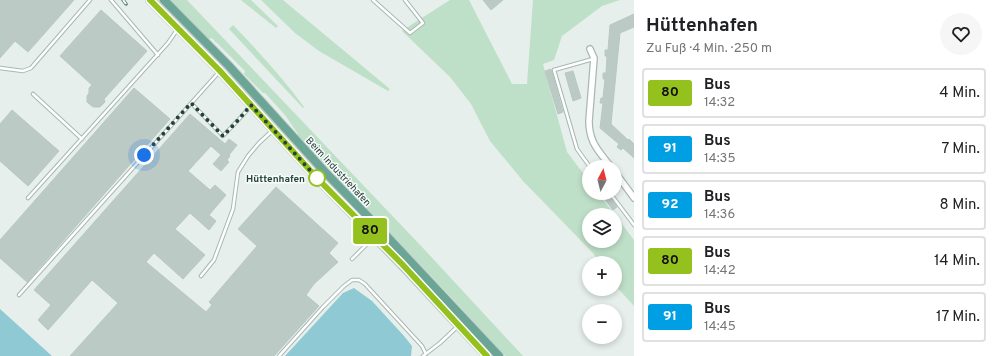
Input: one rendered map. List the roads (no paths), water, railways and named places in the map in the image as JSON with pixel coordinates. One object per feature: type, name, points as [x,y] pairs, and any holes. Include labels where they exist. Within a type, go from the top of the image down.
[{"type":"main road","name":"Beim Industriehafen","points":[[150,0],[220,71],[317,178],[375,236],[487,356]]},
{"type":"main road","name":"Beim Industriehafen","points":[[164,0],[234,72],[325,172],[498,356]]},
{"type":"street","points":[[590,49],[594,58],[589,130],[594,146],[605,160]]},
{"type":"street","points":[[622,182],[634,198]]},
{"type":"lane","points":[[0,68],[23,70],[31,68],[90,0]]},
{"type":"lane","points":[[111,0],[158,55]]},
{"type":"lane","points":[[373,0],[410,33],[423,23],[406,0]]},
{"type":"lane","points":[[28,198],[158,55],[179,28]]},
{"type":"lane","points":[[585,160],[577,149],[554,70],[594,58]]},
{"type":"lane","points":[[19,295],[220,71]]},
{"type":"lane","points":[[33,94],[82,139]]},
{"type":"lane","points":[[191,103],[223,136],[251,105]]},
{"type":"lane","points":[[201,276],[214,260],[233,209],[238,172],[248,156],[259,143],[274,130]]},
{"type":"lane","points":[[615,200],[634,225]]},
{"type":"lane","points":[[352,259],[375,236]]},
{"type":"lane","points":[[279,356],[323,307],[352,280],[359,280],[365,284],[422,346],[425,355],[459,326]]},
{"type":"water","points":[[354,288],[372,301],[404,336],[412,346],[411,356],[285,356],[343,293]]},
{"type":"water","points":[[0,309],[52,356],[0,356]]},
{"type":"railway","points":[[123,0],[126,4]]},
{"type":"place","name":"Hüttenhafen","points":[[317,178]]}]
